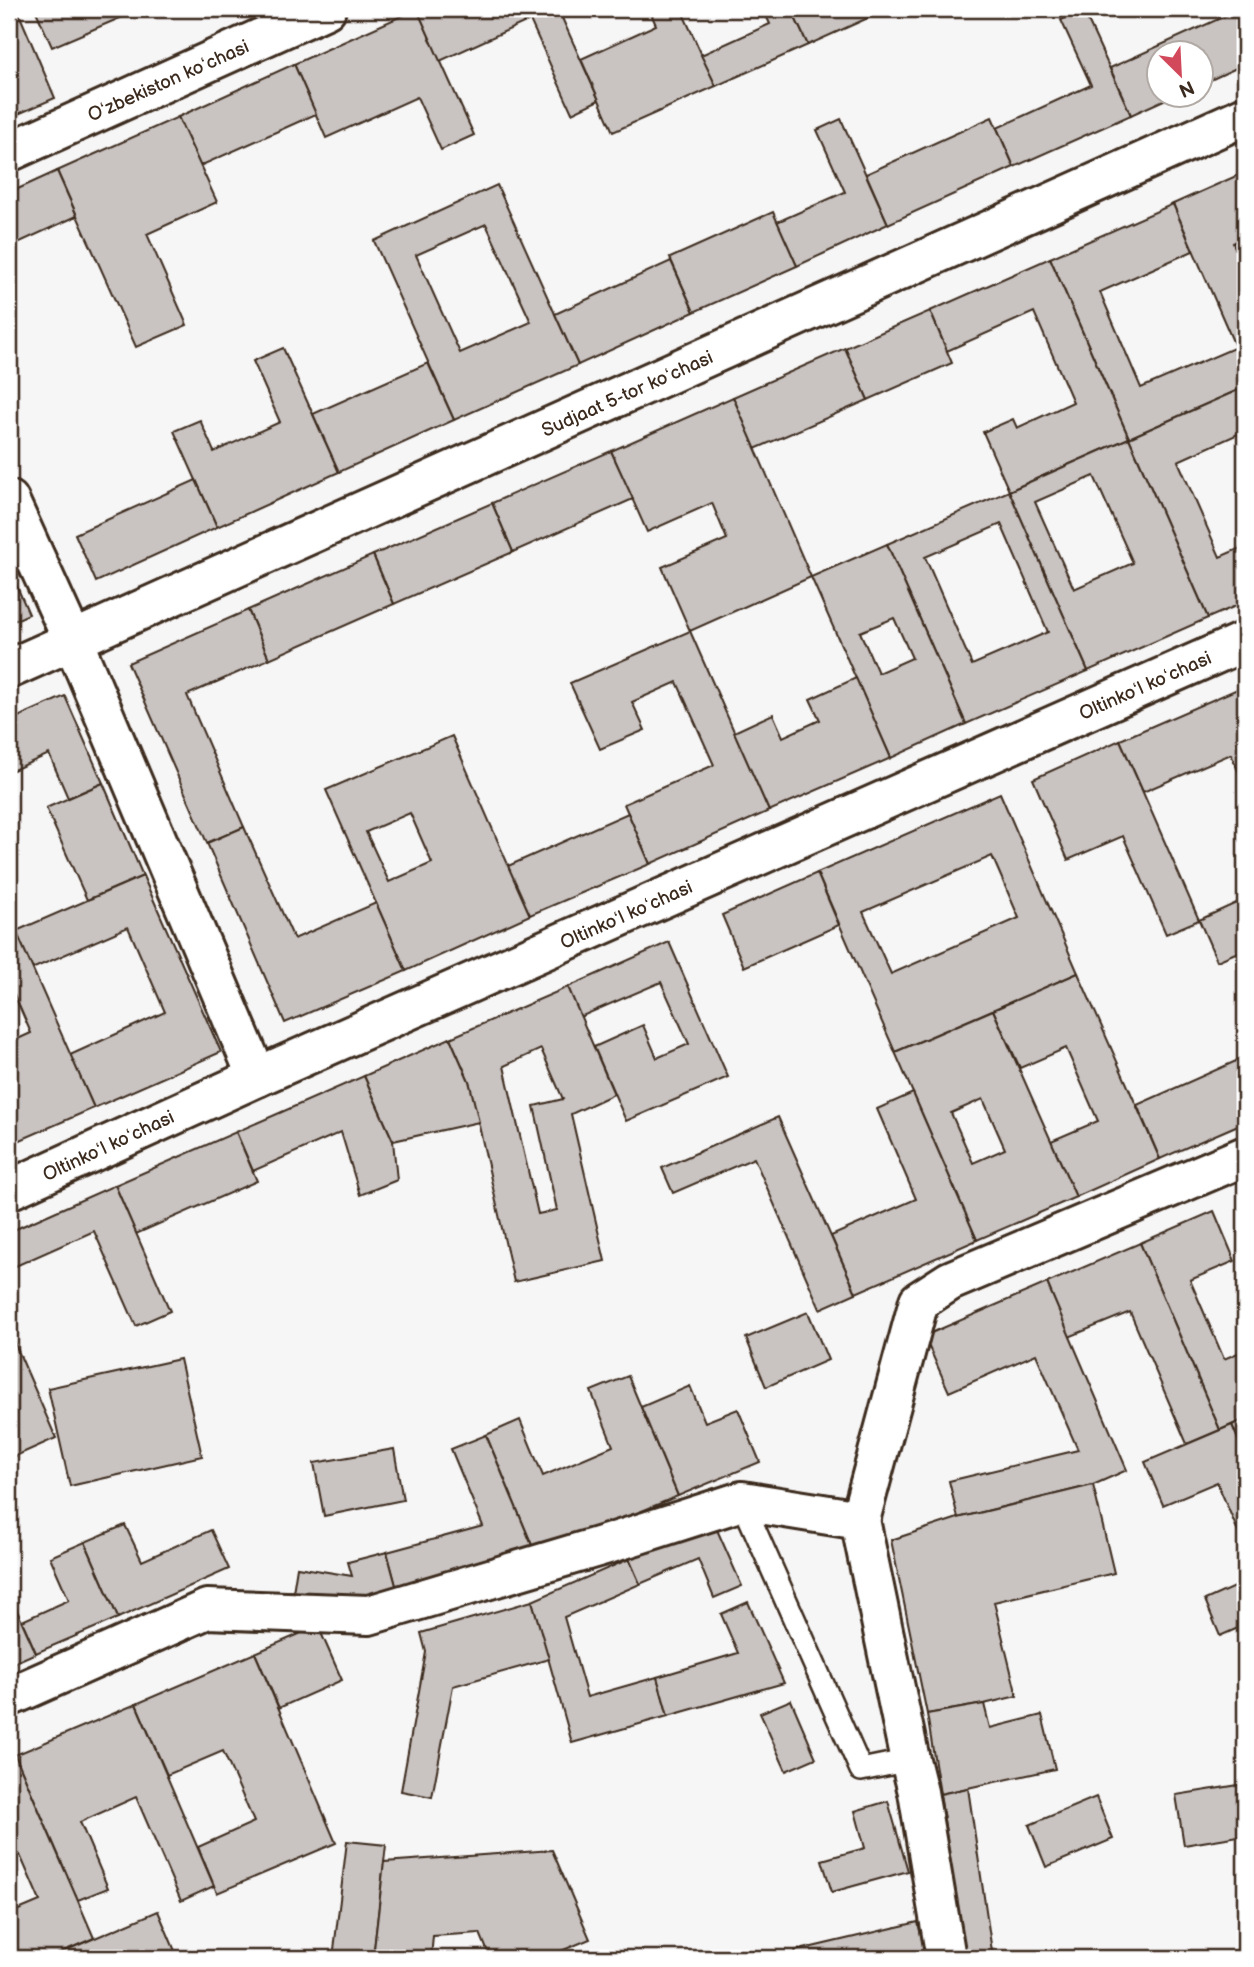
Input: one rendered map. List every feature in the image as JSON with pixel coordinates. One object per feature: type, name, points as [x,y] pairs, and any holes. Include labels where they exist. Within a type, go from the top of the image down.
[{"type":"street","name":"Oʻzbekiston koʻchasi","points":[[9,152],[326,9]]},
{"type":"street","name":"Sudjaat 5-tor koʻchasi","points":[[9,669],[1245,116]]},
{"type":"street","points":[[9,500],[73,641],[257,1077]]},
{"type":"street","name":"Oltinkoʻl koʻchasi","points":[[9,1190],[257,1077],[1245,641]]},
{"type":"street","points":[[946,1958],[918,1792],[909,1760],[860,1520],[919,1301],[950,1281],[1245,1156]]},
{"type":"street","points":[[9,1697],[207,1609],[369,1615],[611,1543],[742,1500],[860,1520]]},
{"type":"lane","points":[[742,1500],[861,1770],[909,1760]]},
{"type":"building","points":[[9,9],[17,9],[55,98],[9,118]]},
{"type":"building","points":[[35,9],[141,9],[52,47]]},
{"type":"building","points":[[417,9],[474,135],[441,150],[417,97],[326,138],[294,64]]},
{"type":"building","points":[[417,9],[558,9],[599,100],[572,113],[530,20],[440,61]]},
{"type":"building","points":[[558,9],[582,9],[562,18]]},
{"type":"building","points":[[649,9],[681,9],[716,86],[613,132],[581,59],[656,25]]},
{"type":"building","points":[[763,9],[791,9],[808,45],[716,86],[701,55],[770,24]]},
{"type":"building","points":[[791,9],[888,9],[808,45]]},
{"type":"building","points":[[1083,10],[1131,115],[1014,167],[997,128],[1091,85],[1061,20]]},
{"type":"building","points":[[1236,11],[1245,32],[1245,64],[1216,77],[1216,38],[1176,38]]},
{"type":"building","points":[[1146,52],[1146,108],[1131,115],[1110,68]]},
{"type":"building","points":[[294,64],[316,114],[200,166],[178,117]]},
{"type":"building","points":[[178,117],[217,202],[147,234],[187,325],[136,347],[57,171]]},
{"type":"building","points":[[992,117],[1014,167],[888,224],[866,174]]},
{"type":"building","points":[[841,119],[888,224],[797,266],[777,222],[845,192],[817,130]]},
{"type":"building","points":[[57,171],[77,216],[9,247],[9,193]]},
{"type":"building","points":[[1245,172],[1245,237],[1233,243],[1245,271],[1245,369],[1173,204]]},
{"type":"building","points":[[497,185],[578,365],[454,420],[374,241]],"holes":[[[486,224],[531,322],[460,353],[416,255]]]},
{"type":"building","points":[[1173,204],[1193,251],[1100,292],[1141,388],[1236,347],[1245,369],[1245,387],[1129,438],[1050,258]]},
{"type":"building","points":[[773,212],[797,266],[694,312],[670,258]]},
{"type":"building","points":[[1050,258],[1129,438],[1009,491],[983,432],[1013,419],[1017,428],[1073,402],[1034,312],[947,351],[930,311]]},
{"type":"building","points":[[671,261],[694,312],[578,365],[555,314]]},
{"type":"building","points":[[930,311],[952,363],[868,400],[845,348]]},
{"type":"building","points":[[283,348],[339,472],[217,527],[174,431],[200,420],[214,452],[280,422],[253,361]]},
{"type":"building","points":[[845,348],[868,400],[755,449],[733,397]]},
{"type":"building","points":[[428,363],[454,420],[339,472],[313,414]]},
{"type":"building","points":[[1245,387],[1245,449],[1238,434],[1178,461],[1220,557],[1245,546],[1245,602],[1208,618],[1129,438]]},
{"type":"building","points":[[733,397],[811,577],[690,631],[662,567],[727,539],[712,503],[647,532],[611,451]]},
{"type":"building","points":[[1129,438],[1208,618],[1088,671],[1009,491]],"holes":[[[1094,476],[1133,563],[1074,589],[1035,502]]]},
{"type":"building","points":[[611,451],[633,499],[513,552],[492,503]]},
{"type":"building","points":[[196,480],[217,527],[96,582],[75,534]]},
{"type":"building","points":[[1009,491],[1088,671],[966,724],[887,544]],"holes":[[[1001,524],[1048,632],[972,665],[925,557]]]},
{"type":"building","points":[[492,503],[513,552],[394,604],[373,555]]},
{"type":"building","points":[[887,544],[966,724],[891,758],[811,577]],"holes":[[[894,618],[912,658],[878,673],[860,632]]]},
{"type":"building","points":[[373,555],[394,604],[269,659],[248,610]]},
{"type":"building","points":[[15,582],[29,614],[9,623],[9,585]]},
{"type":"building","points":[[248,610],[269,659],[187,695],[244,827],[207,843],[128,663]]},
{"type":"building","points":[[690,631],[769,811],[650,864],[624,804],[714,765],[677,682],[632,702],[645,730],[600,749],[570,683]]},
{"type":"building","points":[[856,678],[891,758],[769,811],[734,732],[773,714],[783,737],[820,720],[810,699]]},
{"type":"building","points":[[1242,687],[1245,695],[1245,787],[1231,754],[1143,792],[1120,740]]},
{"type":"building","points":[[65,696],[103,783],[68,798],[49,754],[9,772],[9,721]]},
{"type":"building","points":[[452,736],[530,915],[406,971],[326,790]],"holes":[[[410,813],[432,863],[389,882],[366,832]]]},
{"type":"building","points":[[1120,740],[1199,920],[1166,934],[1123,836],[1068,860],[1033,779]]},
{"type":"building","points":[[103,783],[143,876],[87,900],[46,808]]},
{"type":"building","points":[[1000,793],[1078,973],[895,1052],[817,873]],"holes":[[[992,856],[1019,918],[891,974],[863,912]]]},
{"type":"building","points":[[628,813],[650,864],[530,915],[508,866]]},
{"type":"building","points":[[244,827],[294,939],[376,903],[406,971],[285,1023],[207,843]]},
{"type":"building","points":[[817,873],[839,925],[744,967],[722,915]]},
{"type":"building","points":[[143,876],[221,1052],[94,1108],[70,1055],[165,1012],[128,927],[32,969],[16,931]]},
{"type":"building","points":[[1245,899],[1245,949],[1217,961],[1199,920]]},
{"type":"building","points":[[9,914],[16,931],[9,935]]},
{"type":"building","points":[[16,931],[94,1108],[9,1145],[9,1043],[31,1033],[9,986],[9,935]]},
{"type":"building","points":[[669,942],[728,1077],[626,1121],[594,1047],[643,1025],[657,1058],[689,1044],[661,982],[580,1017],[568,987]]},
{"type":"building","points":[[1078,973],[1160,1159],[1076,1197],[1051,1141],[1098,1121],[1066,1048],[1020,1068],[993,1010]]},
{"type":"building","points":[[568,987],[614,1094],[571,1114],[605,1261],[514,1282],[469,1081],[450,1038]],"holes":[[[541,1049],[563,1099],[534,1106],[557,1210],[538,1214],[504,1066]]]},
{"type":"building","points":[[993,1010],[1076,1197],[977,1240],[895,1052]],"holes":[[[983,1099],[1005,1149],[973,1163],[951,1113]]]},
{"type":"building","points":[[450,1038],[469,1081],[479,1122],[393,1141],[364,1076]]},
{"type":"building","points":[[1245,1057],[1245,1122],[1160,1159],[1137,1105]]},
{"type":"building","points":[[364,1076],[393,1141],[397,1180],[360,1195],[341,1132],[253,1171],[236,1132]]},
{"type":"building","points":[[913,1093],[977,1240],[856,1293],[831,1236],[916,1199],[877,1109]]},
{"type":"building","points":[[778,1117],[856,1293],[820,1309],[754,1158],[673,1193],[662,1168]]},
{"type":"building","points":[[236,1132],[257,1181],[136,1234],[115,1185]]},
{"type":"building","points":[[115,1185],[170,1311],[136,1326],[94,1231],[9,1269],[9,1232]]},
{"type":"building","points":[[1214,1211],[1235,1261],[1190,1280],[1224,1359],[1245,1350],[1245,1419],[1220,1430],[1140,1243]]},
{"type":"building","points":[[1140,1243],[1220,1430],[1187,1444],[1130,1312],[1069,1337],[1047,1283]]},
{"type":"building","points":[[1047,1283],[1127,1470],[1093,1485],[958,1518],[949,1481],[1078,1450],[1036,1354],[949,1392],[924,1336]]},
{"type":"building","points":[[808,1312],[828,1360],[766,1387],[746,1338]]},
{"type":"building","points":[[9,1330],[56,1438],[9,1459]]},
{"type":"building","points":[[180,1359],[202,1456],[70,1486],[48,1388]]},
{"type":"building","points":[[628,1376],[678,1496],[536,1555],[486,1435],[520,1420],[543,1476],[613,1446],[591,1391]]},
{"type":"building","points":[[690,1386],[705,1422],[738,1409],[760,1462],[678,1496],[641,1407]]},
{"type":"building","points":[[1245,1419],[1245,1456],[1232,1425]]},
{"type":"building","points":[[1232,1425],[1245,1456],[1245,1548],[1217,1482],[1163,1505],[1145,1462]]},
{"type":"building","points":[[486,1435],[536,1555],[398,1593],[387,1552],[483,1526],[451,1449]]},
{"type":"building","points":[[394,1449],[403,1500],[324,1516],[314,1463]]},
{"type":"building","points":[[1093,1485],[1114,1573],[994,1602],[1017,1696],[927,1714],[891,1540],[958,1518]]},
{"type":"building","points":[[714,1523],[742,1586],[714,1598],[698,1559],[640,1584],[629,1559]]},
{"type":"building","points":[[125,1525],[142,1561],[211,1530],[229,1569],[118,1618],[85,1542]]},
{"type":"building","points":[[85,1542],[118,1618],[36,1653],[22,1621],[69,1600],[50,1557]]},
{"type":"building","points":[[387,1552],[398,1593],[359,1603],[293,1592],[297,1567],[352,1576],[348,1562]]},
{"type":"building","points":[[629,1559],[640,1584],[564,1617],[587,1697],[657,1677],[668,1716],[572,1743],[532,1601]]},
{"type":"building","points":[[1245,1582],[1245,1625],[1220,1636],[1205,1600]]},
{"type":"building","points":[[9,1596],[36,1653],[9,1665]]},
{"type":"building","points":[[532,1601],[549,1659],[453,1686],[432,1797],[401,1791],[426,1652],[421,1633]]},
{"type":"building","points":[[748,1602],[784,1683],[668,1716],[657,1677],[738,1653],[721,1614]]},
{"type":"building","points":[[318,1626],[342,1680],[279,1708],[255,1653]]},
{"type":"building","points":[[255,1653],[336,1843],[217,1893],[198,1847],[254,1822],[223,1751],[167,1775],[136,1704]]},
{"type":"building","points":[[791,1700],[816,1758],[786,1771],[760,1713]]},
{"type":"building","points":[[136,1704],[214,1886],[181,1901],[136,1797],[80,1822],[108,1888],[78,1900],[15,1755]]},
{"type":"building","points":[[984,1704],[990,1728],[1042,1715],[1055,1769],[940,1794],[927,1714]]},
{"type":"building","points":[[15,1755],[94,1938],[48,1958],[9,1958],[9,1914],[40,1901],[20,1855],[9,1859],[9,1758]]},
{"type":"building","points":[[1245,1784],[1245,1835],[1184,1845],[1176,1795]]},
{"type":"building","points":[[968,1788],[993,1958],[965,1958],[940,1794]]},
{"type":"building","points":[[1096,1797],[1113,1839],[1046,1867],[1029,1825]]},
{"type":"building","points":[[888,1801],[908,1871],[832,1892],[822,1860],[865,1848],[855,1811]]},
{"type":"building","points":[[347,1841],[386,1845],[373,1958],[333,1958]]},
{"type":"building","points":[[552,1850],[590,1939],[561,1951],[565,1958],[486,1958],[490,1957],[480,1933],[433,1936],[431,1958],[373,1958],[384,1862]]},
{"type":"building","points":[[158,1911],[178,1958],[48,1958]]},
{"type":"building","points":[[918,1922],[926,1958],[797,1958],[795,1951]]}]
